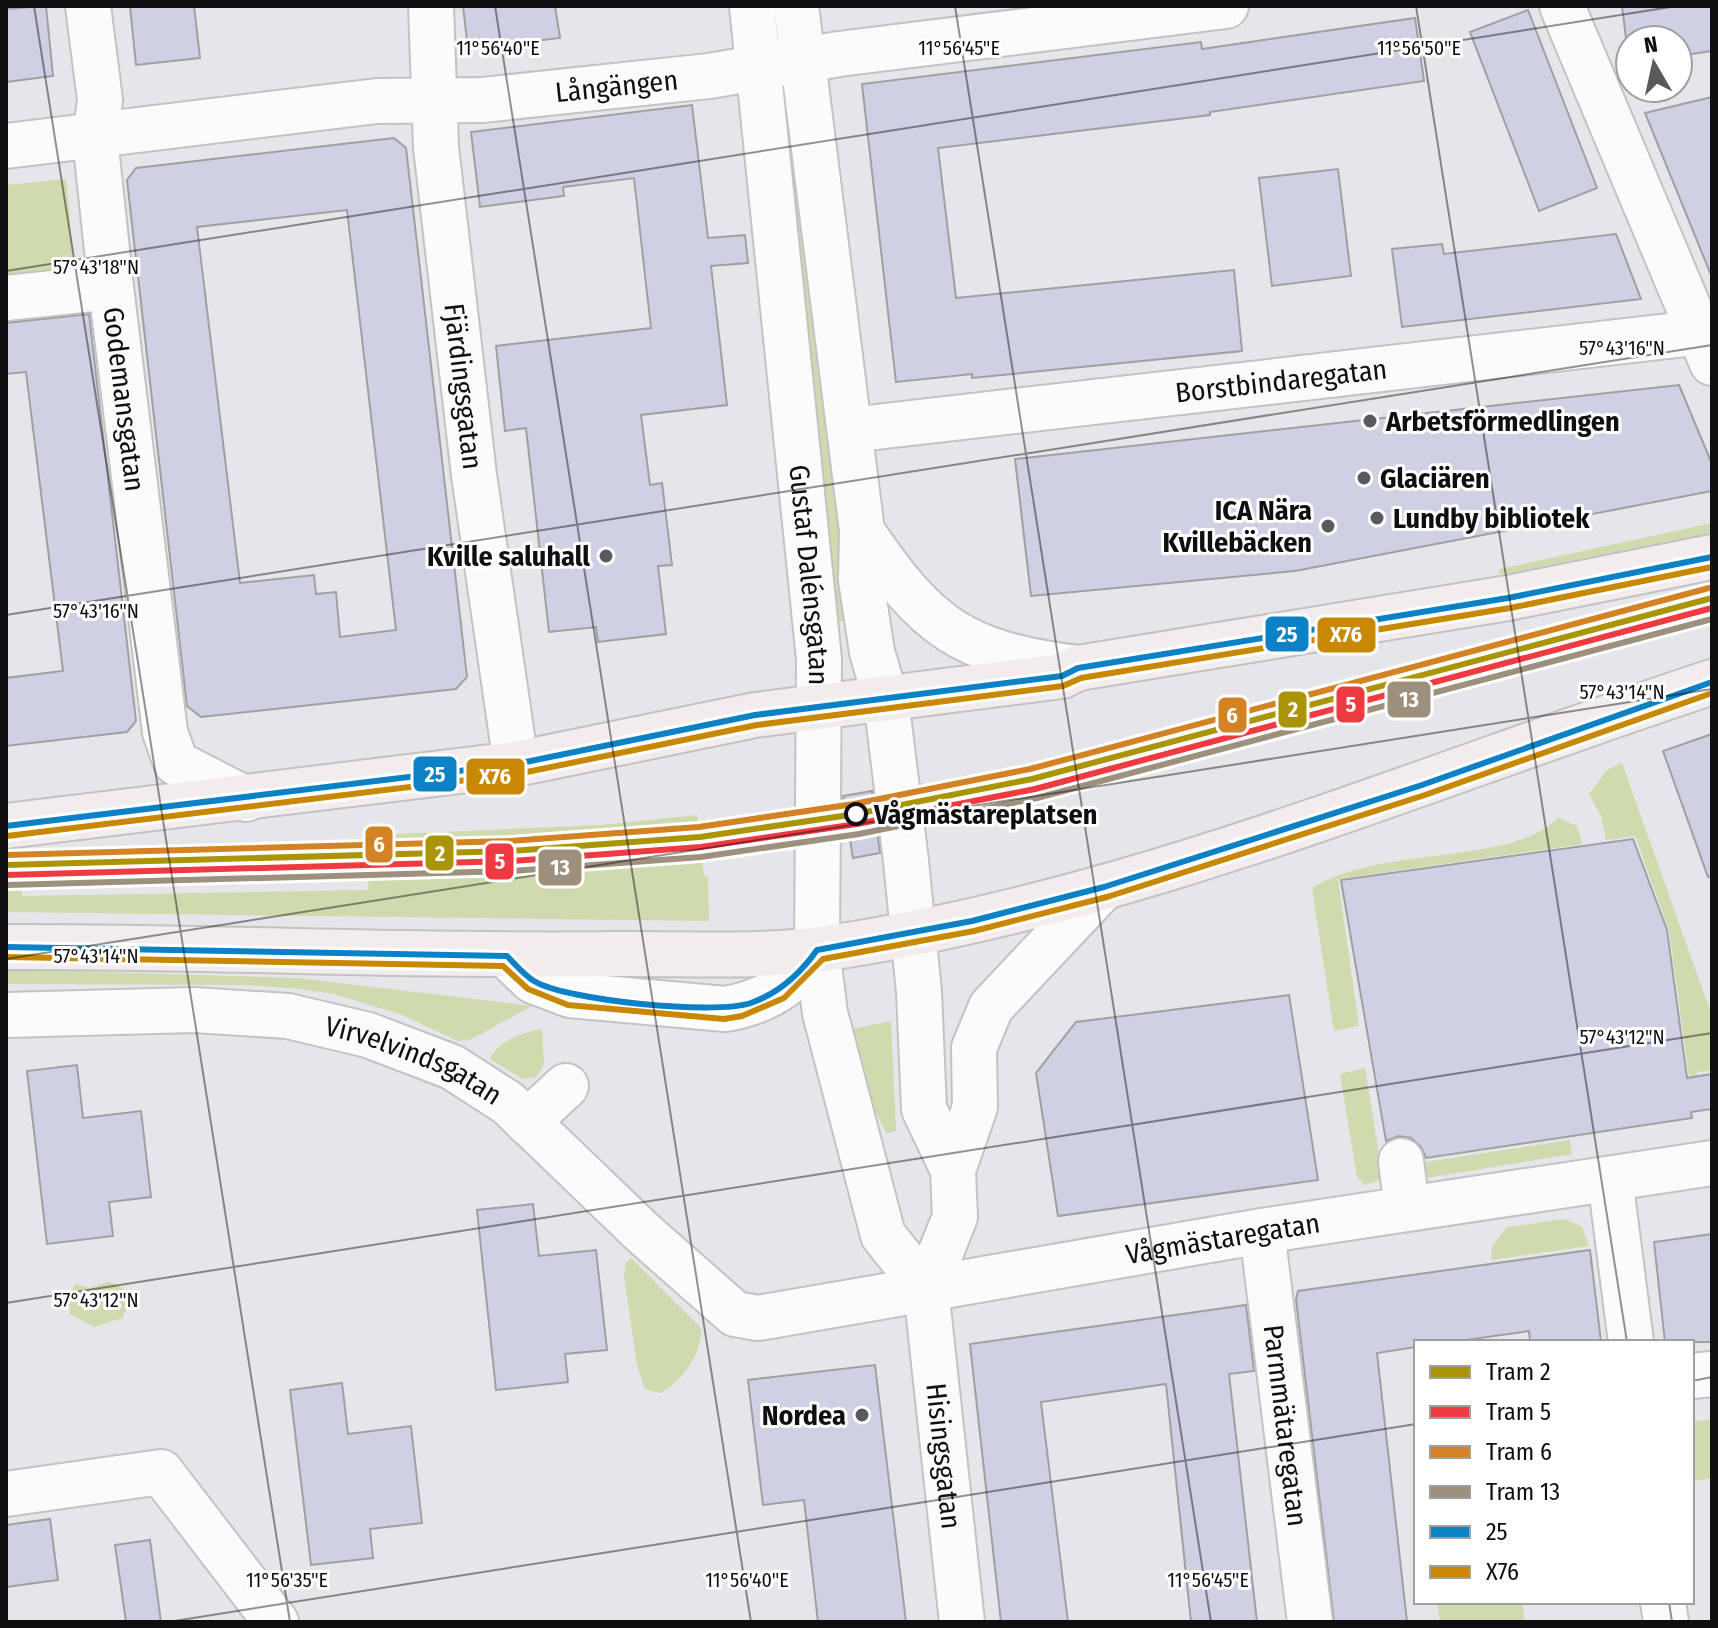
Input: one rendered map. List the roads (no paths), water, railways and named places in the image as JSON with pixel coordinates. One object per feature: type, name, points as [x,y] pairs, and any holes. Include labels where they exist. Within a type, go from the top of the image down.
[{"type":"main road","points":[[6,826],[516,764],[755,715],[1062,676],[1078,668],[1508,598],[1712,557]]},
{"type":"main road","points":[[6,947],[507,956],[817,950],[912,933],[1104,887],[1422,785],[1712,682]]},
{"type":"street","name":"Godemansgatan","points":[[88,6],[100,100],[95,138],[158,694],[167,743],[176,763],[246,799]]},
{"type":"street","name":"Fjärdingsgatan","points":[[431,6],[435,35],[433,101],[474,475],[516,764]]},
{"type":"street","name":"Gustaf Dalénsgatan","points":[[752,6],[819,659],[817,950],[825,1013],[883,1235],[926,1289],[955,1217],[953,1170],[975,1107],[974,1048],[991,1007],[1023,969],[1104,887]]},
{"type":"street","name":"Gustaf Dalénsgatan","points":[[796,6],[862,531],[861,580],[872,652],[886,700],[919,992],[924,1109],[953,1170]]},
{"type":"street","name":"Långängen","points":[[6,146],[95,138],[377,101],[482,100],[709,76],[805,59],[1226,6]]},
{"type":"street","points":[[1562,6],[1708,342]]},
{"type":"street","points":[[6,298],[111,287]]},
{"type":"street","name":"Borstbindaregatan","points":[[850,430],[1708,342]]},
{"type":"street","points":[[862,531],[900,587],[945,629],[974,644],[1022,659],[1078,668]]},
{"type":"street","name":"Virvelvindsgatan","points":[[6,1015],[194,1010],[288,1016],[368,1035],[452,1067],[508,1103],[642,1232],[735,1314]]},
{"type":"street","points":[[527,1122],[566,1086]]},
{"type":"street","points":[[1401,1161],[1407,1208]]},
{"type":"street","name":"Vågmästaregatan","points":[[735,1314],[758,1318],[781,1298],[926,1289],[1407,1208],[1710,1168]]},
{"type":"street","points":[[1610,1179],[1631,1340]]},
{"type":"street","name":"Parmmätaregatan","points":[[1262,1231],[1310,1622]]},
{"type":"street","name":"Hisingsgatan","points":[[926,1289],[962,1622]]},
{"type":"street","points":[[6,1494],[161,1472],[276,1622]]},
{"type":"tram line","name":"6","points":[[6,855],[510,841],[699,827],[854,804],[1030,769],[1709,588]]},
{"type":"tram line","name":"2","points":[[6,865],[511,851],[700,837],[856,814],[1032,779],[1712,598]]},
{"type":"tram line","name":"5","points":[[6,875],[512,861],[701,847],[857,824],[1035,789],[1712,608]]},
{"type":"tram line","name":"13","points":[[7,885],[512,871],[701,857],[859,834],[1037,798],[1712,619]]},
{"type":"place","name":"Arbetsförmedlingen","points":[[1370,421]]},
{"type":"place","name":"Glaciären","points":[[1364,478]]},
{"type":"place","name":"Lundby bibliotek","points":[[1377,518]]},
{"type":"place","name":"ICA Nära Kvillebäcken","points":[[1328,526]]},
{"type":"place","name":"Kville saluhall","points":[[606,556]]},
{"type":"place","name":"Vågmästareplatsen","points":[[856,814]]},
{"type":"place","name":"Nordea","points":[[862,1415]]}]
